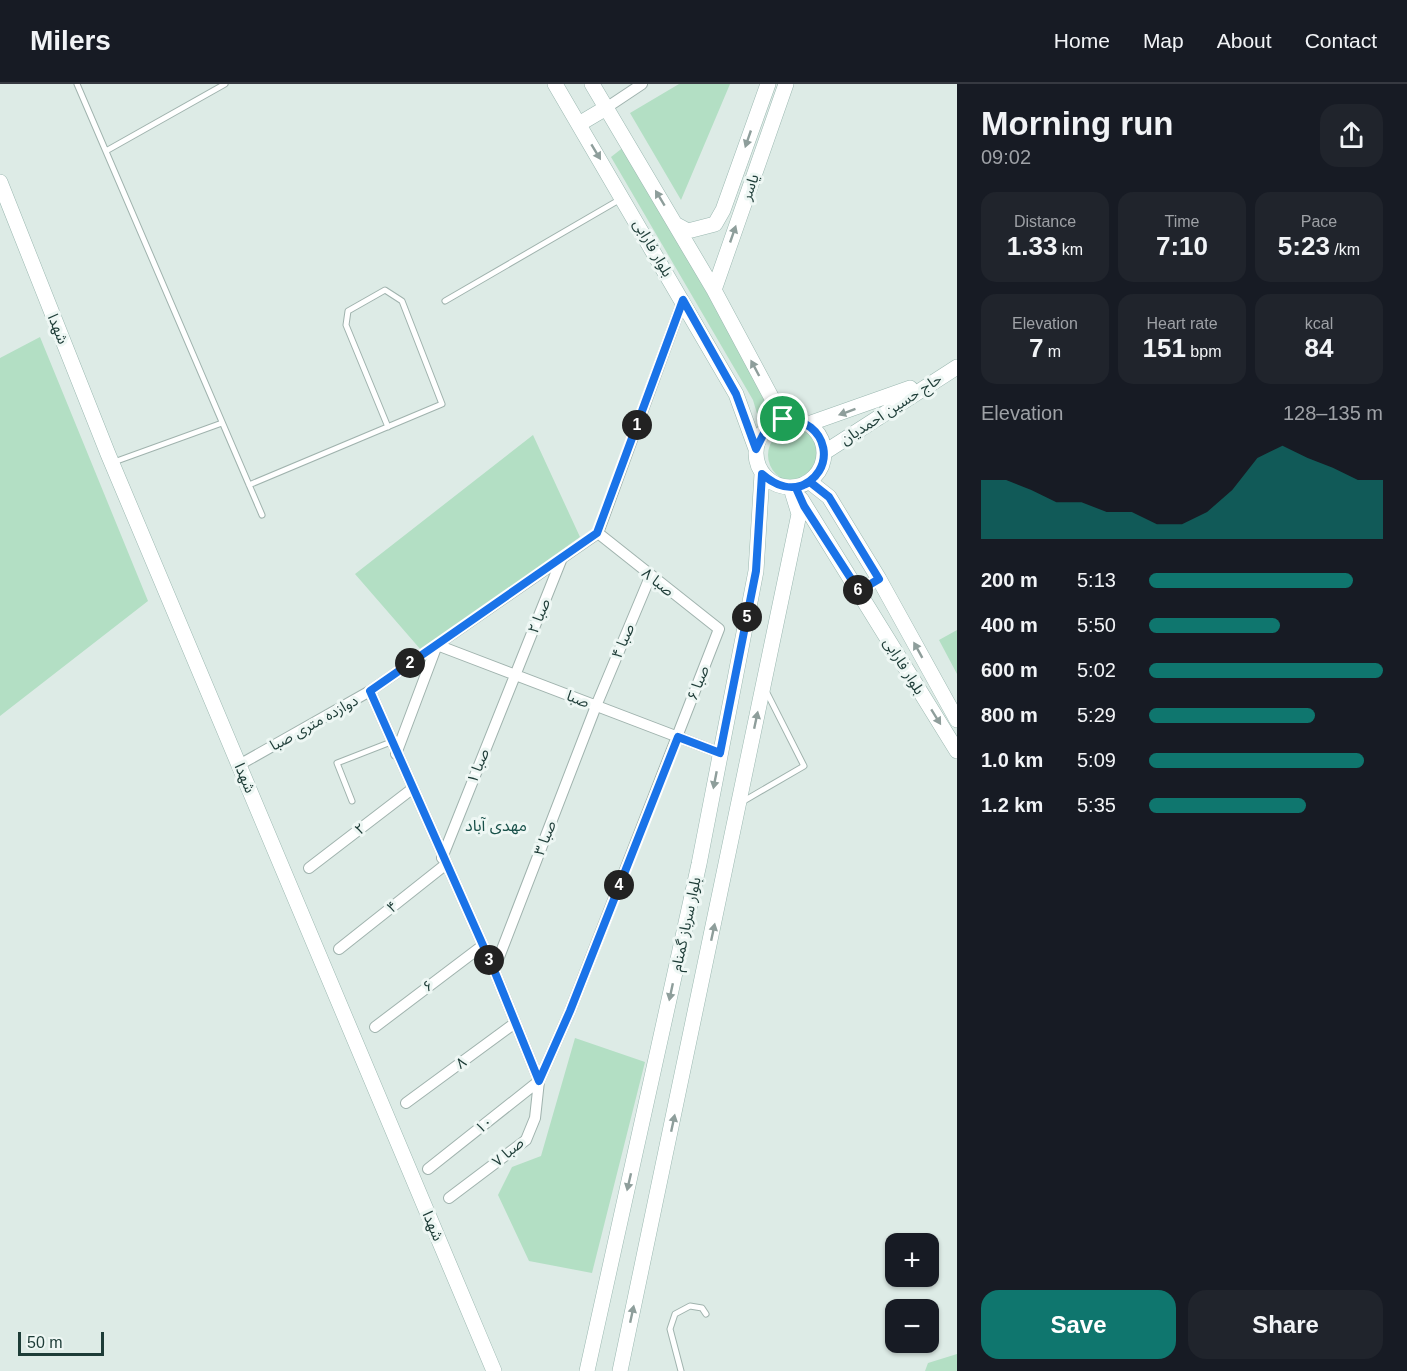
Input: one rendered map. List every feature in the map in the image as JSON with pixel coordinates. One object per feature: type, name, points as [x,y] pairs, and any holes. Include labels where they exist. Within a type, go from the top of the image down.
[{"type":"main road","name":"بلوار فارابی","points":[[555,84],[736,394],[756,449]]},
{"type":"main road","name":"بلوار فارابی","points":[[592,84],[714,290],[783,419]]},
{"type":"main road","name":"یاسر","points":[[675,224],[688,231],[715,224],[723,210],[768,84]]},
{"type":"main road","name":"یاسر","points":[[714,290],[786,84]]},
{"type":"main road","points":[[579,124],[606,108]]},
{"type":"main road","name":"شهدا","points":[[0,182],[112,463],[386,1120],[494,1371]]},
{"type":"main road","name":"حاج حسین احمدیان","points":[[825,452],[957,367]]},
{"type":"main road","points":[[808,424],[840,415],[940,376]]},
{"type":"main road","points":[[783,419],[796,419],[808,424],[820,436],[825,452],[821,468],[799,486],[775,485],[762,474],[757,462],[756,449],[766,429],[783,419]]},
{"type":"main road","name":"بلوار سرباز گمنام","points":[[587,1371],[669,1004],[756,571],[762,474]]},
{"type":"main road","name":"بلوار فارابی","points":[[799,486],[829,497],[879,579],[957,720]]},
{"type":"main road","name":"بلوار فارابی","points":[[799,486],[804,506],[859,591],[957,752]]},
{"type":"main road","name":"بلوار سرباز گمنام","points":[[620,1371],[799,514],[799,486]]},
{"type":"main road","points":[[859,591],[879,579]]},
{"type":"street","points":[[606,108],[642,84]]},
{"type":"street","points":[[597,533],[683,300]]},
{"type":"street","name":"دوازده متری صبا","points":[[239,765],[370,691],[597,533]]},
{"type":"street","name":"صبا ۸","points":[[597,533],[650,577],[719,629]]},
{"type":"street","name":"صبا ۲","points":[[515,675],[563,557]]},
{"type":"street","name":"صبا ۴","points":[[597,706],[650,577]]},
{"type":"street","name":"صبا ۶","points":[[539,1081],[570,1011],[719,629]]},
{"type":"street","points":[[396,754],[437,645]]},
{"type":"street","name":"صبا","points":[[437,645],[720,753]]},
{"type":"street","name":"صبا ۱","points":[[444,861],[515,675]]},
{"type":"street","name":"صبا ۷","points":[[370,691],[396,754],[494,970],[539,1081],[535,1118],[526,1140],[449,1198]]},
{"type":"street","name":"صبا ۳","points":[[494,970],[597,706]]},
{"type":"street","name":"۲","points":[[309,868],[412,789]]},
{"type":"street","name":"۴","points":[[339,949],[444,861]]},
{"type":"street","name":"۶","points":[[375,1027],[482,946]]},
{"type":"street","name":"۸","points":[[406,1103],[515,1023]]},
{"type":"street","name":"۱۰","points":[[428,1168],[539,1081]]},
{"type":"lane","points":[[77,84],[262,515]]},
{"type":"lane","points":[[106,151],[225,84]]},
{"type":"lane","points":[[445,301],[623,197]]},
{"type":"lane","points":[[249,485],[388,427],[442,404],[402,301],[385,290],[348,311],[346,325],[388,427]]},
{"type":"lane","points":[[112,463],[222,423]]},
{"type":"lane","points":[[738,804],[804,766],[763,686]]},
{"type":"lane","points":[[352,801],[337,763],[391,742]]},
{"type":"lane","points":[[681,1371],[670,1329],[675,1314],[690,1306],[702,1308],[706,1314]]},
{"type":"green space","points":[[679,84],[730,84],[681,200],[630,113]]},
{"type":"green space","points":[[625,146],[774,413],[758,417],[753,400],[611,157]]},
{"type":"green space","points":[[40,337],[148,601],[0,716],[0,358]]},
{"type":"green space","points":[[790,428],[800,428],[810,432],[818,440],[822,455],[818,470],[810,478],[800,482],[790,482],[780,478],[772,470],[768,460],[768,450],[772,440],[780,432]]},
{"type":"green space","points":[[533,435],[580,537],[421,650],[355,574]]},
{"type":"green space","points":[[957,630],[957,674],[939,640]]},
{"type":"green space","points":[[575,1038],[645,1062],[592,1273],[529,1261],[498,1195],[512,1167],[541,1156]]},
{"type":"green space","points":[[957,1354],[957,1371],[925,1371],[928,1363]]},
{"type":"district","name":"مهدی آباد","points":[[496,825]]},
{"type":"route","points":[[783,419],[766,429],[756,449],[736,394],[683,300],[597,533],[370,691],[442,858],[494,970],[539,1081],[570,1011],[678,737],[720,753],[756,571],[762,474],[775,485],[791,488],[810,482],[829,497],[879,579],[859,591],[804,506],[796,488],[810,482],[821,468],[825,452],[820,436],[808,424],[796,419],[783,419]]}]
